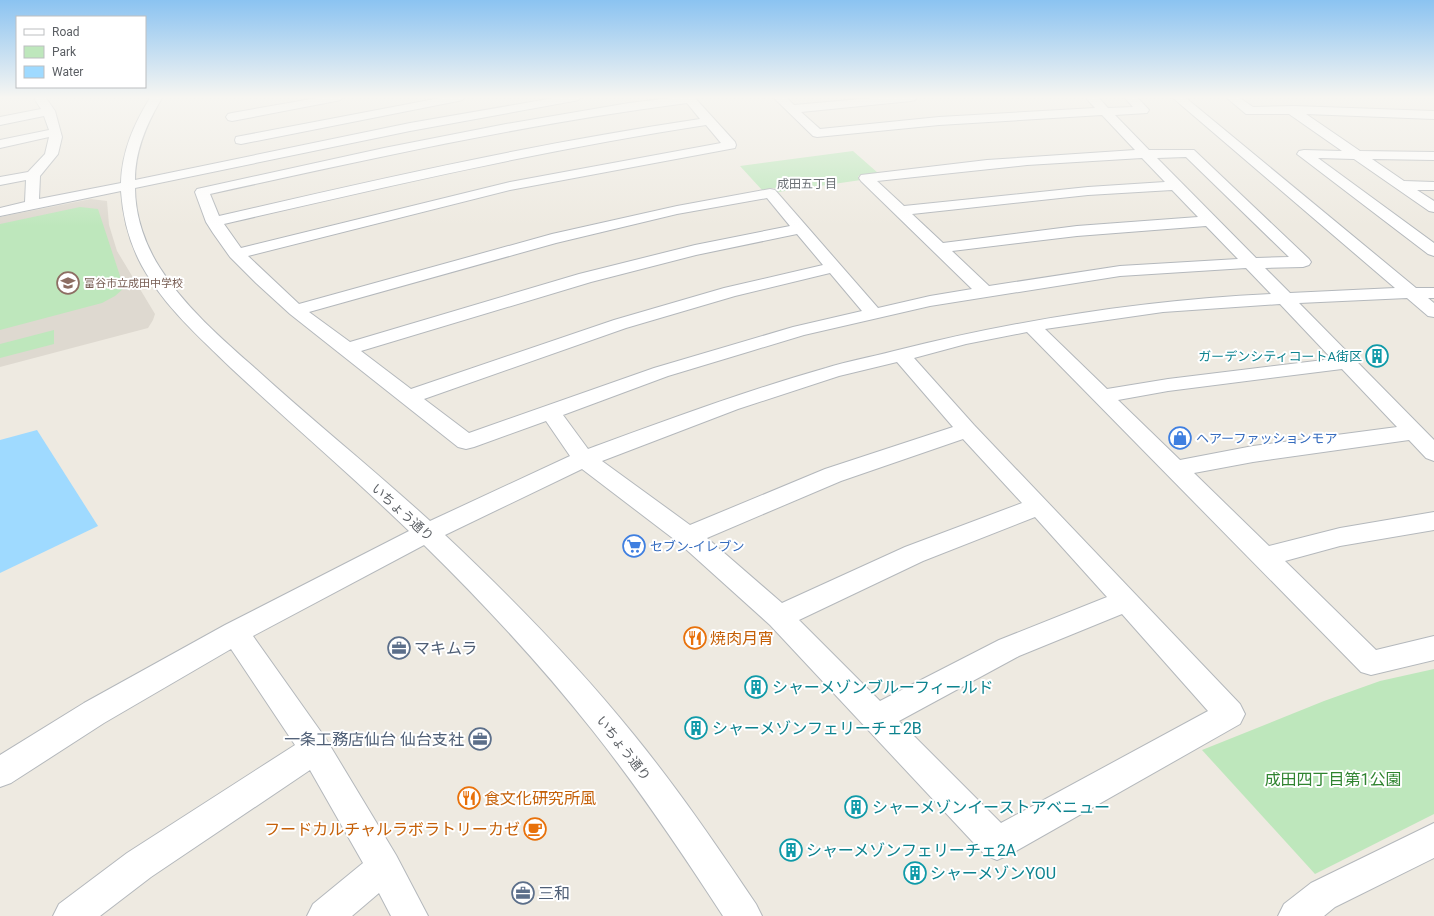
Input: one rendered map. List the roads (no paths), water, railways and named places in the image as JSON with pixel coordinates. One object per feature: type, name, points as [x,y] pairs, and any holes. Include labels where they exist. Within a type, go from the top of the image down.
[{"type":"street","points":[[0,144],[15,141]]},
{"type":"street","points":[[0,181],[33,175],[53,152],[56,141]]},
{"type":"street","name":"いちょう通り","points":[[134,141],[127,176],[132,221],[142,249],[159,279],[173,298],[196,324],[268,391],[427,533],[538,646],[605,721],[671,809],[744,916]]},
{"type":"street","points":[[241,141],[261,179]]},
{"type":"street","points":[[0,212],[344,141]]},
{"type":"street","points":[[441,141],[202,192],[214,222],[236,254],[270,287],[296,310],[466,442],[661,372],[799,331],[873,313],[984,291],[1120,271],[1250,263],[1303,262],[1189,153],[1004,162],[866,178],[984,291]]},
{"type":"street","points":[[214,222],[487,159],[586,141]]},
{"type":"street","points":[[236,254],[510,186],[664,156],[730,145],[726,141]]},
{"type":"street","points":[[1133,141],[1434,453]]},
{"type":"street","points":[[1230,141],[1434,312]]},
{"type":"street","points":[[1337,141],[1434,208]]},
{"type":"street","points":[[1434,156],[1354,153],[1304,154],[1434,251]]},
{"type":"street","points":[[32,205],[33,175]]},
{"type":"street","points":[[1400,185],[1434,186]]},
{"type":"street","points":[[901,211],[1088,191],[1176,186]]},
{"type":"street","points":[[296,310],[552,239],[677,210],[770,193],[873,313]]},
{"type":"street","points":[[940,248],[1077,231],[1210,221]]},
{"type":"street","points":[[348,349],[585,278],[694,250],[801,228]]},
{"type":"street","points":[[409,397],[620,324],[730,292],[834,267]]},
{"type":"street","points":[[0,772],[94,713],[235,633],[427,533],[584,458],[731,404],[833,372],[1031,326],[1163,308],[1230,301],[1411,292],[1434,293]]},
{"type":"street","points":[[1031,326],[1371,663],[1434,648]]},
{"type":"street","points":[[550,412],[584,458],[688,536],[779,617],[997,843],[1230,714],[967,430],[901,355]]},
{"type":"street","points":[[1103,396],[1346,363]]},
{"type":"street","points":[[688,536],[833,475],[967,430]]},
{"type":"street","points":[[1176,469],[1253,454],[1413,432]]},
{"type":"street","points":[[779,617],[914,554],[1039,506]]},
{"type":"street","points":[[1264,557],[1340,537],[1434,521]]},
{"type":"street","points":[[877,718],[1009,648],[1126,601]]},
{"type":"street","points":[[235,633],[315,749],[384,867],[410,916]]},
{"type":"street","points":[[71,916],[139,865],[315,749]]},
{"type":"street","points":[[1296,916],[1322,895],[1434,840]]},
{"type":"street","points":[[325,916],[384,867]]},
{"type":"water","points":[[37,430],[98,526],[0,573],[0,440]]},
{"type":"place","name":"富谷市立成田中学校","points":[[68,283]]},
{"type":"place","name":"ガーデンシティコートA街区","points":[[1377,356]]},
{"type":"place","name":"ヘアーファッションモア","points":[[1180,438]]},
{"type":"place","name":"セブン-イレブン","points":[[634,546]]},
{"type":"place","name":"焼肉月宵","points":[[695,638]]},
{"type":"place","name":"マキムラ","points":[[399,648]]},
{"type":"place","name":"シャーメゾンブルーフィールド","points":[[756,687]]},
{"type":"place","name":"シャーメゾンフェリーチェ2B","points":[[696,728]]},
{"type":"place","name":"一条工務店仙台 仙台支社","points":[[480,739]]},
{"type":"place","name":"食文化研究所風","points":[[469,798]]},
{"type":"place","name":"シャーメゾンイーストアベニュー","points":[[856,807]]},
{"type":"place","name":"フードカルチャルラボラトリーカゼ","points":[[535,829]]},
{"type":"place","name":"シャーメゾンフェリーチェ2A","points":[[791,850]]},
{"type":"place","name":"シャーメゾンYOU","points":[[915,873]]},
{"type":"place","name":"三和","points":[[523,893]]},
{"type":"district","name":"成田五丁目","points":[[807,184]]},
{"type":"park label","name":"成田四丁目第1公園","points":[[1333,779]]}]
